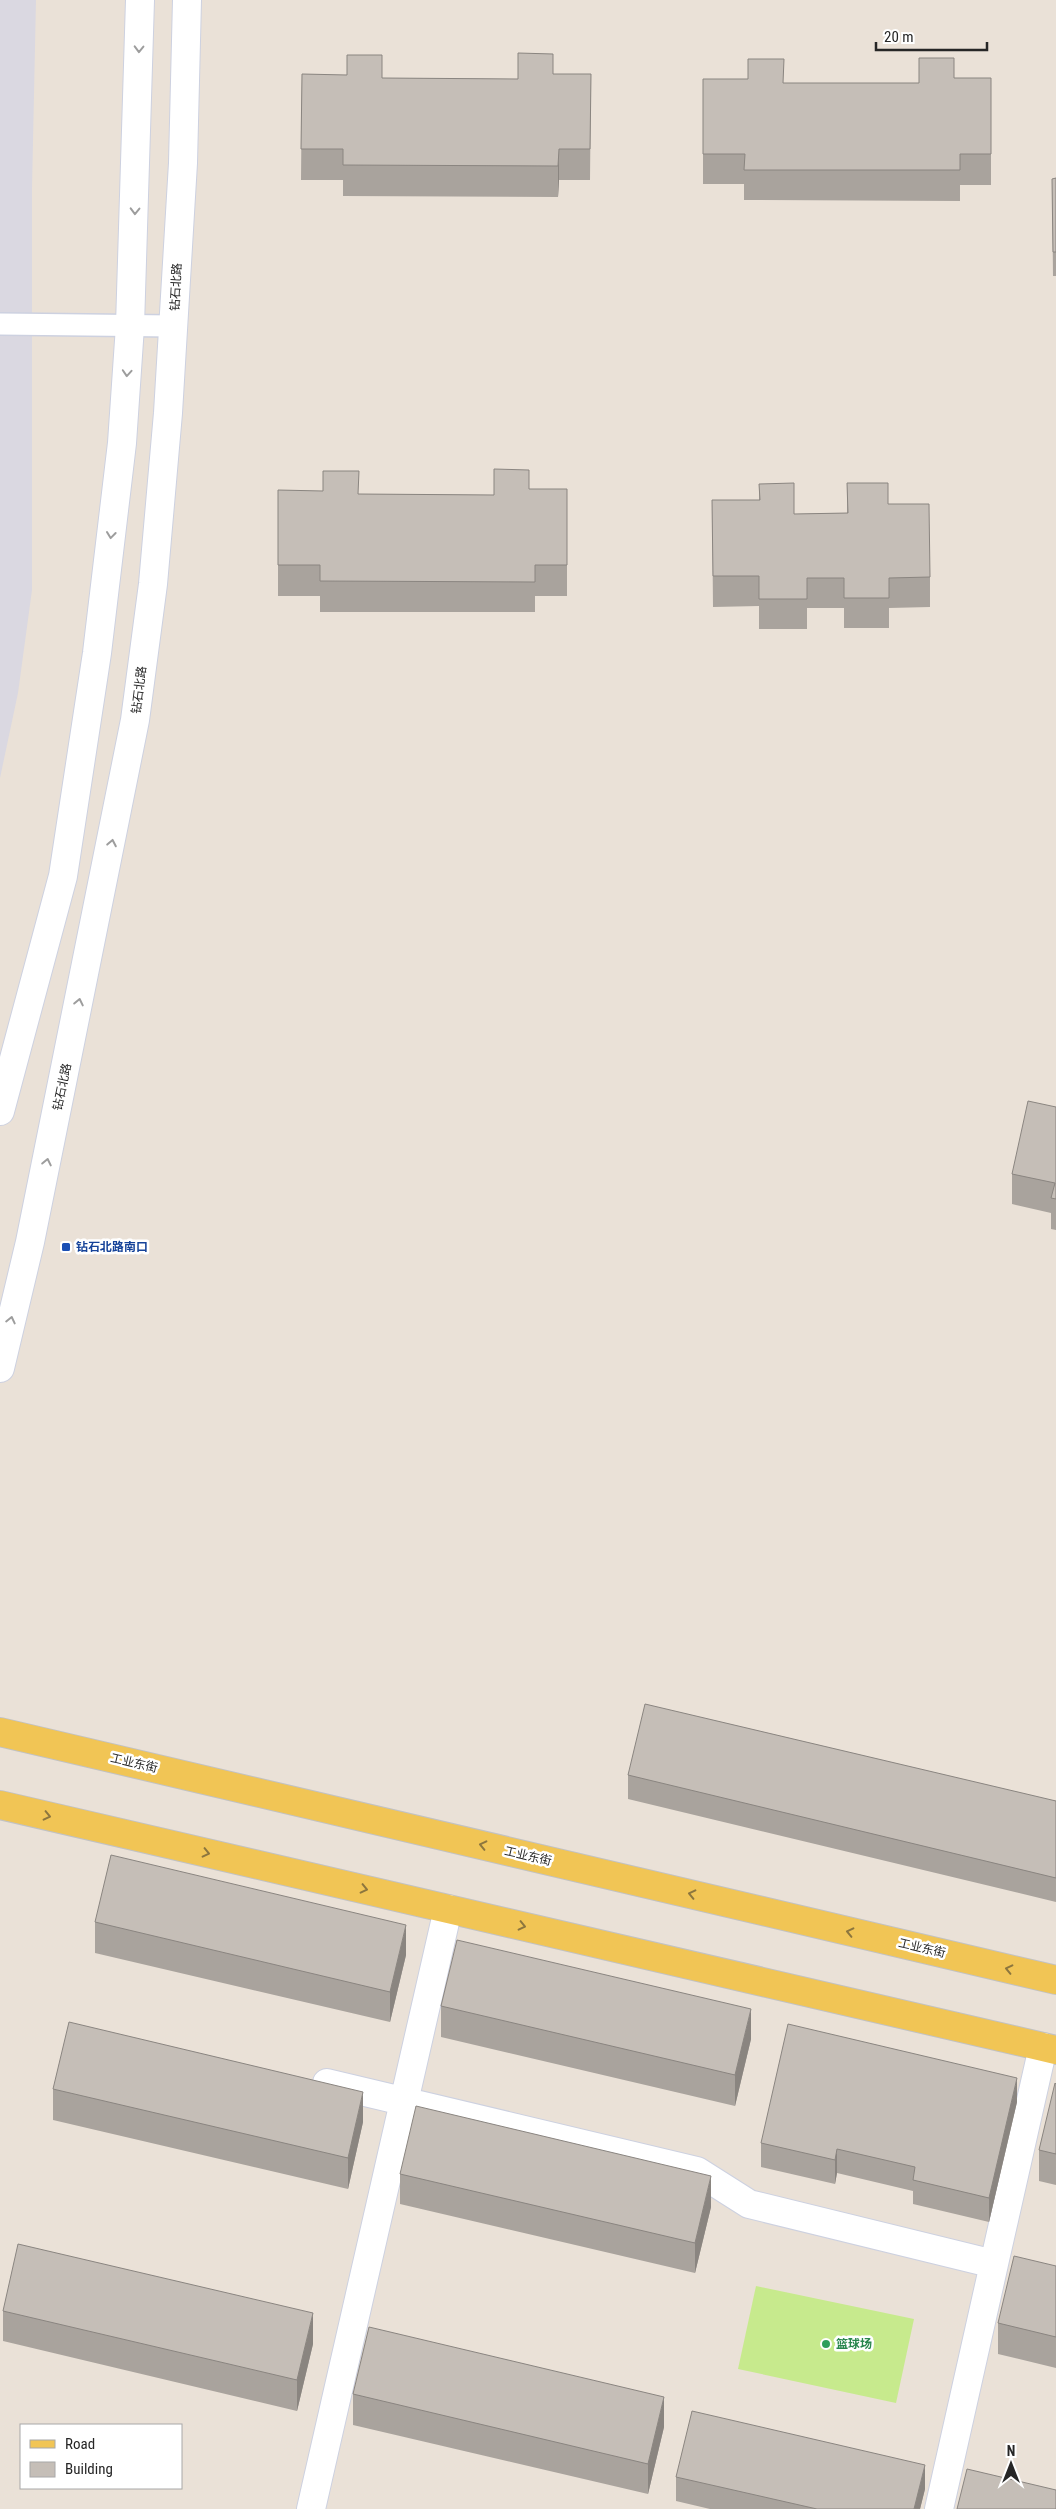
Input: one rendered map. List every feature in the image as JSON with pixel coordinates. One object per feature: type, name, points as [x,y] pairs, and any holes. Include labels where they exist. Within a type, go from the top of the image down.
[{"type":"main road","points":[[0,1111],[63,876],[97,652],[122,443],[130,326],[140,0]]},
{"type":"main road","name":"钻石北路","points":[[0,1368],[30,1242],[135,720],[153,584],[173,326],[183,163],[187,0]]},
{"type":"main road","name":"工业东街","points":[[0,1732],[1056,1980]]},
{"type":"main road","points":[[0,1805],[1050,2048],[994,2264],[939,2509]]},
{"type":"main road","points":[[311,2509],[448,1909]]},
{"type":"main road","points":[[307,2079],[697,2171],[748,2204],[994,2264]]},
{"type":"lane","points":[[0,324],[173,326]]},
{"type":"shaded area","points":[[0,0],[36,0],[32,188],[32,590],[18,693],[0,778]]},
{"type":"green space","name":"篮球场","points":[[756,2286],[914,2319],[896,2403],[738,2369]]},
{"type":"building","points":[[518,53],[553,54],[553,74],[591,74],[590,149],[559,149],[558,166],[343,165],[343,149],[301,149],[302,74],[347,75],[347,55],[382,55],[382,78],[518,79]]},
{"type":"building","points":[[919,58],[954,58],[954,78],[991,78],[991,154],[960,154],[960,170],[744,170],[745,154],[703,154],[703,79],[748,79],[748,59],[784,59],[783,83],[919,83]]},
{"type":"building","points":[[1056,178],[1056,252],[1053,252],[1052,179]]},
{"type":"building","points":[[494,469],[529,470],[529,489],[567,489],[567,565],[535,565],[535,582],[320,581],[320,565],[278,565],[278,490],[323,491],[323,471],[359,471],[358,494],[494,495]]},
{"type":"building","points":[[794,483],[794,514],[848,513],[847,483],[888,483],[888,504],[929,504],[930,577],[889,578],[889,598],[844,598],[844,578],[807,578],[807,599],[759,599],[759,576],[713,576],[712,500],[760,500],[759,484]]},
{"type":"building","points":[[1028,1101],[1056,1107],[1056,1199],[1051,1198],[1055,1183],[1012,1174]]},
{"type":"building","points":[[645,1704],[1056,1801],[1056,1878],[628,1775]]},
{"type":"building","points":[[111,1855],[406,1925],[390,1992],[95,1922]]},
{"type":"building","points":[[457,1940],[751,2009],[735,2075],[441,2006]]},
{"type":"building","points":[[69,2022],[363,2092],[348,2158],[53,2089]]},
{"type":"building","points":[[788,2024],[1017,2078],[989,2198],[913,2180],[915,2167],[837,2149],[835,2160],[761,2143]]},
{"type":"building","points":[[1056,2084],[1056,2154],[1039,2150]]},
{"type":"building","points":[[416,2106],[711,2176],[695,2243],[400,2174]]},
{"type":"building","points":[[18,2244],[313,2313],[297,2380],[3,2311]]},
{"type":"building","points":[[1014,2256],[1056,2266],[1056,2337],[998,2323]]},
{"type":"building","points":[[369,2327],[664,2397],[648,2464],[353,2394]]},
{"type":"building","points":[[692,2411],[925,2465],[914,2509],[817,2509],[676,2477]]},
{"type":"building","points":[[967,2469],[1056,2490],[1056,2509],[957,2509]]},
{"type":"place","name":"钻石北路南口","points":[[66,1247]]},
{"type":"place","name":"篮球场","points":[[826,2344]]}]
